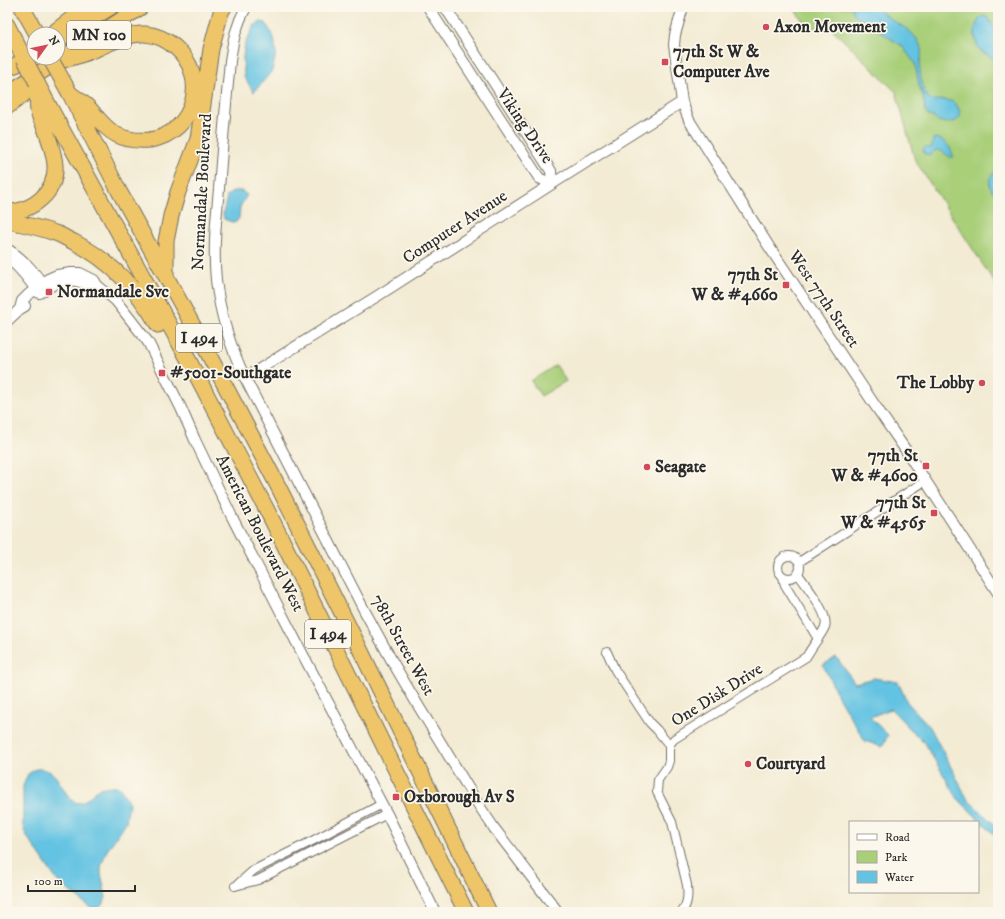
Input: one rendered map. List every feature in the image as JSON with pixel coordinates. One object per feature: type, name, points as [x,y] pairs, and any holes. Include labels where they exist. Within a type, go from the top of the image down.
[{"type":"highway","points":[[22,7],[32,26]]},
{"type":"highway","points":[[62,26],[87,7]]},
{"type":"highway","name":"MN 100","points":[[66,35],[111,7]]},
{"type":"highway","name":"MN 100","points":[[66,52],[141,7]]},
{"type":"highway","points":[[166,279],[166,241],[171,216],[178,192],[198,139],[211,49],[221,12],[224,7]]},
{"type":"highway","points":[[66,57],[90,52],[124,37],[140,34],[154,35],[162,38],[180,51],[186,58],[194,78],[194,97],[187,116],[173,130],[156,139],[134,140],[117,135],[107,128],[88,107],[69,92]]},
{"type":"highway","points":[[7,212],[28,208],[42,198],[48,192],[54,176],[55,167],[55,157],[44,109],[39,77],[22,61],[9,35]]},
{"type":"highway","points":[[7,107],[23,95],[48,66]]},
{"type":"highway","name":"I 494","points":[[56,66],[119,191],[166,279],[201,340],[278,486],[489,912]]},
{"type":"highway","points":[[7,94],[39,77]]},
{"type":"highway","name":"I 494","points":[[44,109],[187,358],[273,523],[466,912]]},
{"type":"highway","points":[[7,221],[31,226],[59,235],[84,247],[105,261],[137,293],[163,332],[187,358]]},
{"type":"street","name":"Normandale Boulevard","points":[[244,378],[233,352],[223,321],[216,278],[215,251],[216,222],[232,42],[238,22],[246,7]]},
{"type":"street","name":"Viking Drive","points":[[428,7],[539,178],[552,184],[551,171],[445,7]]},
{"type":"street","name":"West 77th Street","points":[[683,7],[675,35],[674,45],[682,102],[690,120],[768,245],[905,448],[998,593]]},
{"type":"street","name":"Computer Avenue","points":[[244,378],[379,295],[682,102]]},
{"type":"street","points":[[7,248],[29,266],[41,288]]},
{"type":"street","points":[[7,258],[41,288]]},
{"type":"street","name":"American Boulevard West","points":[[7,321],[20,309],[27,305],[41,288],[59,281],[75,280],[84,282],[91,286],[97,285],[116,301],[148,342],[232,517],[382,804],[435,912]]},
{"type":"street","name":"78th Street West","points":[[244,378],[392,661],[416,702],[478,804],[558,912]]},
{"type":"street","points":[[799,562],[925,481]]},
{"type":"street","points":[[783,577],[791,578],[798,574],[800,565],[796,558],[789,556],[782,560],[778,569],[783,577],[785,585],[818,638]]},
{"type":"street","name":"One Disk Drive","points":[[682,912],[687,904],[687,885],[672,822],[657,792],[658,780],[667,767],[669,761],[669,745],[674,739],[806,657],[826,626],[824,613],[798,574]]},
{"type":"street","points":[[607,652],[615,670],[650,723],[658,730],[669,745]]},
{"type":"street","points":[[382,804],[254,870],[235,886],[258,880],[387,814]]},
{"type":"green space","points":[[793,7],[998,7],[998,288],[915,160],[896,92],[825,22],[810,31]]},
{"type":"green space","points":[[556,365],[566,381],[541,396],[531,381]]},
{"type":"water","points":[[851,7],[874,7],[908,30],[916,38],[921,48],[920,71],[925,93],[932,100],[947,100],[956,104],[960,117],[956,121],[946,123],[938,121],[927,114],[925,111],[923,95],[919,86],[915,64],[911,58],[902,46],[856,17]]},
{"type":"water","points":[[986,16],[990,20],[998,32],[998,65],[992,58],[981,51],[976,43],[975,28],[979,19]]},
{"type":"water","points":[[261,22],[266,23],[274,38],[276,54],[272,71],[254,92],[244,77],[243,57],[245,44],[254,26]]},
{"type":"water","points":[[935,138],[942,140],[950,148],[953,158],[938,150],[929,155],[924,153],[923,149],[925,147],[931,148],[933,139]]},
{"type":"water","points":[[998,168],[998,196],[991,189],[989,182],[992,175]]},
{"type":"water","points":[[234,191],[241,191],[247,195],[240,207],[239,218],[237,221],[232,222],[224,219],[223,214],[227,196]]},
{"type":"water","points":[[836,657],[855,683],[874,678],[898,682],[907,702],[930,727],[968,800],[998,828],[998,838],[958,799],[925,744],[891,709],[870,717],[888,735],[882,747],[865,741],[839,698],[823,665]]},
{"type":"water","points":[[36,769],[51,772],[56,777],[70,799],[77,803],[83,802],[100,788],[116,786],[120,788],[129,803],[126,822],[106,852],[101,867],[106,897],[104,903],[98,909],[93,910],[58,882],[26,835],[23,827],[23,786],[28,774]]},
{"type":"place","name":"Axon Movement","points":[[766,27]]},
{"type":"place","name":"77th St W & Computer Ave","points":[[665,62]]},
{"type":"place","name":"77th St W & #4660","points":[[786,285]]},
{"type":"place","name":"Normandale Svc","points":[[49,292]]},
{"type":"place","name":"#5001-Southgate","points":[[162,373]]},
{"type":"place","name":"The Lobby","points":[[982,383]]},
{"type":"place","name":"77th St W & #4600","points":[[926,466]]},
{"type":"place","name":"Seagate","points":[[647,467]]},
{"type":"place","name":"77th St W & #4565","points":[[934,513]]},
{"type":"place","name":"Courtyard","points":[[748,764]]},
{"type":"place","name":"Oxborough Av S","points":[[396,797]]}]
